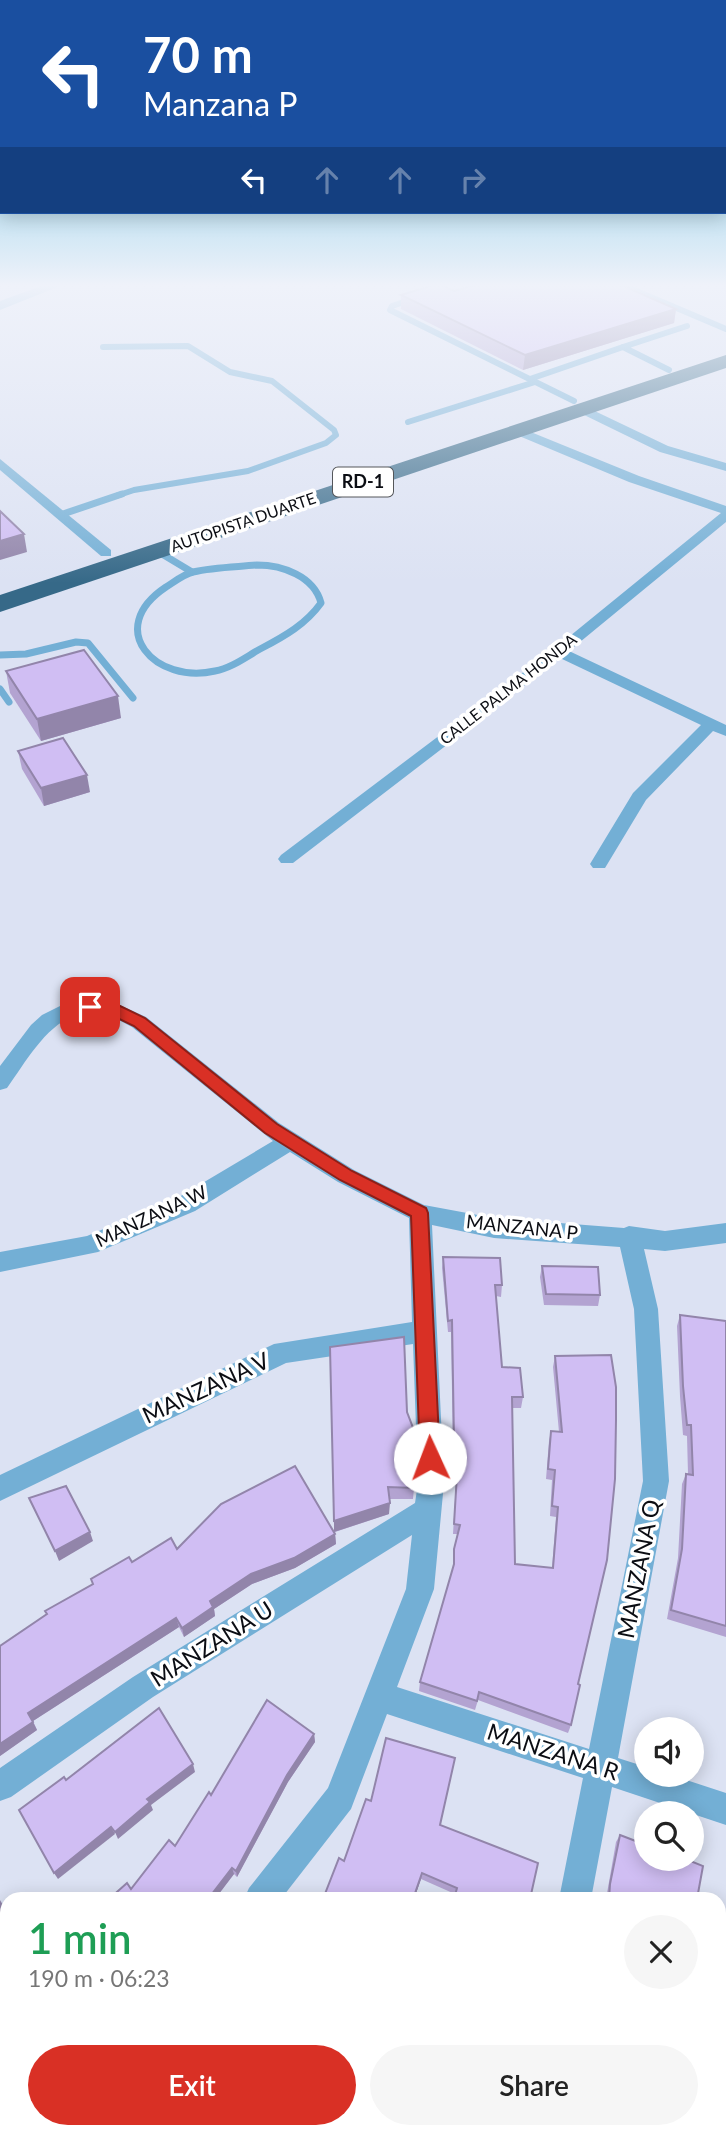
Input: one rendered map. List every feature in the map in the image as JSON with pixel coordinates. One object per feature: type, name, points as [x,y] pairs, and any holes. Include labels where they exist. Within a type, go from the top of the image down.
[{"type":"highway","name":"AUTOPISTA DUARTE","points":[[0,604],[516,430],[633,384]]},
{"type":"highway","name":"AUTOPISTA DUARTE","points":[[0,591],[106,554],[649,384]]},
{"type":"street","points":[[577,405],[664,449],[726,467]]},
{"type":"street","points":[[516,430],[634,479],[726,513]]},
{"type":"street","points":[[0,463],[63,514],[106,554]]},
{"type":"street","name":"CALLE PALMA HONDA","points":[[287,859],[559,652],[726,513]]},
{"type":"street","points":[[559,652],[718,728],[639,797],[600,864]]},
{"type":"street","name":"MANZANA P","points":[[0,1082],[38,1030],[49,1020],[72,1007],[109,1007],[139,1022],[271,1129],[346,1176],[420,1213],[494,1228],[665,1241],[726,1233]]},
{"type":"street","name":"MANZANA W","points":[[0,1262],[90,1245],[187,1204],[291,1141]]},
{"type":"street","points":[[266,1892],[340,1798],[419,1589],[431,1483],[420,1213]]},
{"type":"street","name":"MANZANA Q","points":[[576,1892],[656,1481],[646,1309],[629,1237]]},
{"type":"street","name":"MANZANA V","points":[[0,1488],[283,1352],[425,1331]]},
{"type":"street","name":"MANZANA U","points":[[0,1786],[143,1687],[428,1510]]},
{"type":"street","name":"MANZANA R","points":[[379,1696],[726,1809]]},
{"type":"lane","points":[[63,514],[134,490],[248,471],[326,443],[336,435],[334,430],[277,384]]},
{"type":"lane","points":[[408,422],[522,384]]},
{"type":"lane","points":[[540,384],[577,405]]},
{"type":"lane","points":[[157,551],[192,572],[273,565],[294,571],[319,595],[321,603],[315,613],[279,639],[214,672],[172,671],[158,666],[143,649],[137,625],[148,602],[192,572]]},
{"type":"lane","points":[[0,655],[26,654],[76,642],[88,643],[133,698]]},
{"type":"lane","points":[[0,689],[9,702]]},
{"type":"building","points":[[0,511],[24,534],[0,541]]},
{"type":"building","points":[[84,650],[118,696],[37,719],[6,671]]},
{"type":"building","points":[[63,738],[87,775],[41,788],[18,751]]},
{"type":"building","points":[[443,1257],[500,1258],[502,1285],[495,1285],[502,1367],[520,1368],[523,1397],[512,1397],[515,1564],[553,1568],[558,1507],[552,1506],[555,1470],[548,1469],[551,1431],[562,1432],[555,1356],[611,1355],[616,1387],[615,1479],[607,1560],[571,1725],[479,1692],[477,1701],[420,1682],[454,1564],[454,1549],[460,1525],[454,1524],[459,1441],[454,1441],[452,1320],[448,1321]]},
{"type":"building","points":[[542,1266],[598,1267],[600,1295],[546,1294]]},
{"type":"building","points":[[680,1315],[726,1321],[726,1626],[671,1610],[682,1549],[686,1474],[693,1475],[691,1425],[687,1425],[683,1386]]},
{"type":"building","points":[[404,1337],[407,1412],[415,1433],[415,1442],[409,1442],[414,1488],[388,1487],[390,1503],[334,1521],[330,1347]]},
{"type":"building","points":[[295,1466],[335,1534],[294,1558],[251,1574],[210,1601],[213,1607],[182,1628],[176,1618],[28,1713],[33,1722],[0,1744],[0,1646],[47,1614],[45,1611],[93,1584],[91,1579],[129,1557],[132,1562],[171,1538],[177,1549],[221,1504]]},
{"type":"building","points":[[66,1486],[90,1532],[55,1551],[29,1498]]},
{"type":"building","points":[[267,1700],[314,1734],[287,1775],[236,1871],[232,1868],[213,1892],[117,1892],[127,1883],[131,1889],[169,1840],[175,1846],[209,1792],[211,1795]]},
{"type":"building","points":[[159,1708],[193,1764],[147,1799],[150,1802],[115,1832],[111,1827],[54,1873],[19,1810],[64,1777],[66,1780]]},
{"type":"building","points":[[386,1738],[455,1758],[440,1825],[538,1863],[532,1892],[456,1892],[457,1888],[422,1873],[415,1892],[326,1892],[339,1858],[344,1861],[366,1799],[371,1801]]},
{"type":"building","points":[[620,1835],[634,1840],[634,1871],[702,1871],[698,1892],[609,1892]]},
{"type":"route","points":[[90,1007],[109,1007],[139,1022],[198,1067],[271,1129],[346,1176],[420,1213],[430,1458]]}]
